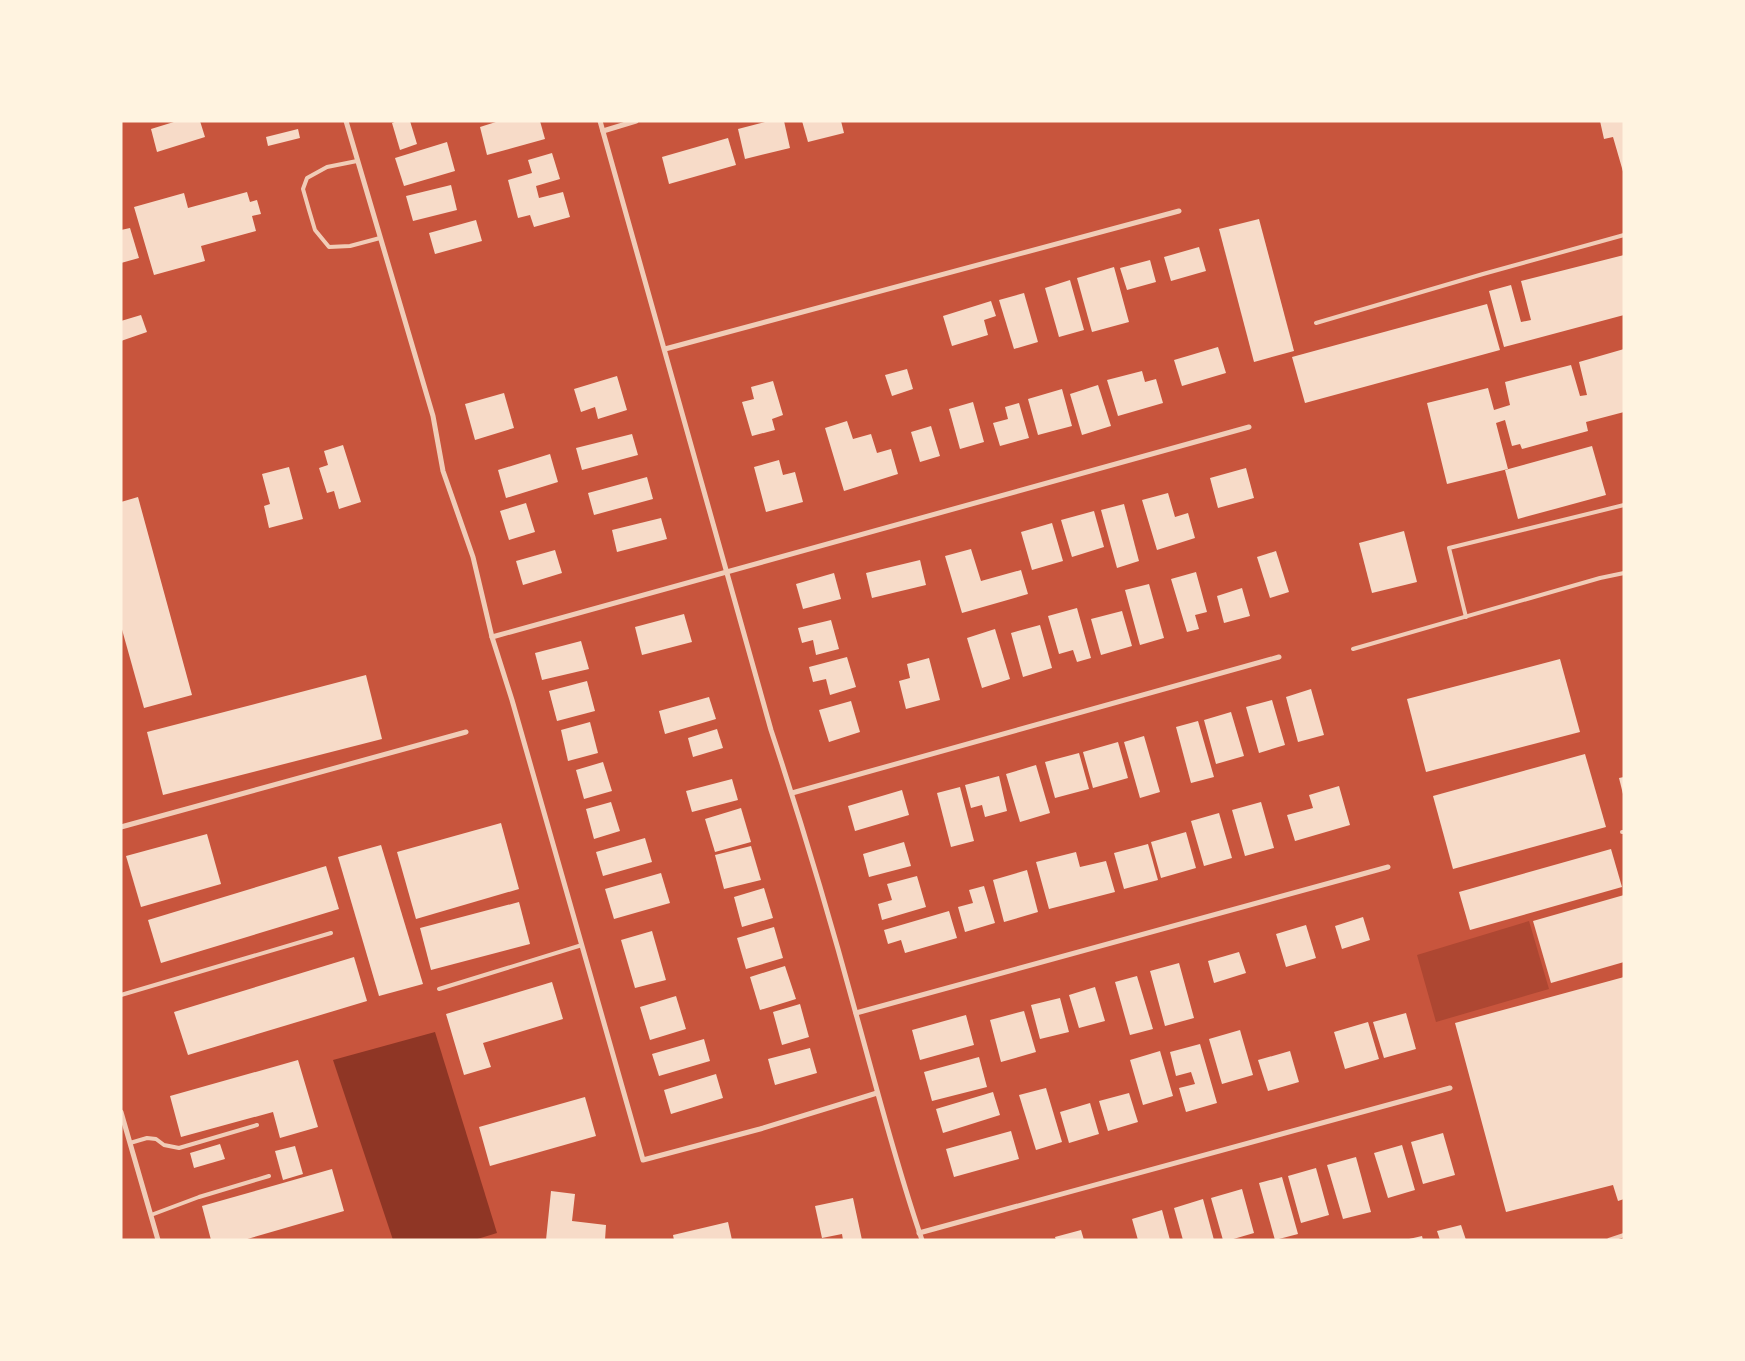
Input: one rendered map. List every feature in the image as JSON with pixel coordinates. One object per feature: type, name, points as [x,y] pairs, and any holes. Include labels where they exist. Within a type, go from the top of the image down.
[{"type":"street","points":[[346,121],[434,416],[443,471],[473,557],[492,637],[643,1160],[760,1129],[877,1093]]},
{"type":"street","points":[[600,121],[771,730],[792,793],[856,1013],[877,1093],[922,1240]]},
{"type":"street","points":[[603,131],[636,121]]},
{"type":"street","points":[[665,349],[1180,211]]},
{"type":"street","points":[[492,637],[1249,427]]},
{"type":"street","points":[[792,793],[1278,657]]},
{"type":"street","points":[[121,827],[466,732]]},
{"type":"street","points":[[856,1013],[1388,867]]},
{"type":"street","points":[[919,1233],[1450,1088]]},
{"type":"street","points":[[121,1112],[158,1240]]},
{"type":"lane","points":[[357,161],[327,167],[307,178],[303,190],[315,230],[329,246],[350,246],[380,238]]},
{"type":"lane","points":[[1316,322],[1624,235]]},
{"type":"lane","points":[[1466,617],[1450,548],[1624,505]]},
{"type":"lane","points":[[1352,649],[1624,573]]},
{"type":"lane","points":[[121,995],[331,933]]},
{"type":"lane","points":[[439,989],[582,945]]},
{"type":"lane","points":[[130,1143],[147,1138],[156,1139],[164,1145],[179,1148],[257,1125]]},
{"type":"lane","points":[[151,1215],[199,1197],[269,1176]]},
{"type":"lane","points":[[1609,1240],[1624,1236]]},
{"type":"shaded area","points":[[1529,921],[1549,989],[1436,1022],[1417,955]]},
{"type":"shaded area","points":[[435,1032],[497,1233],[474,1240],[393,1240],[333,1060]]},
{"type":"building","points":[[177,121],[200,121],[205,137],[157,152],[151,129]]},
{"type":"building","points":[[410,121],[417,144],[400,150],[392,123]]},
{"type":"building","points":[[499,121],[540,121],[545,139],[487,155],[480,127]]},
{"type":"building","points":[[769,121],[784,121],[790,148],[745,159],[738,129]]},
{"type":"building","points":[[802,121],[841,121],[844,133],[808,142]]},
{"type":"building","points":[[1600,121],[1624,121],[1624,175],[1613,137],[1604,139]]},
{"type":"building","points":[[298,129],[300,138],[268,146],[266,137]]},
{"type":"building","points":[[728,138],[736,165],[669,184],[662,157]]},
{"type":"building","points":[[447,142],[455,171],[404,186],[395,158]]},
{"type":"building","points":[[552,153],[560,179],[536,186],[539,198],[563,192],[570,217],[534,227],[530,215],[518,218],[508,180],[532,173],[528,160]]},
{"type":"building","points":[[451,185],[457,210],[413,221],[406,196]]},
{"type":"building","points":[[247,192],[250,202],[257,200],[261,214],[252,216],[256,231],[201,246],[205,261],[154,275],[134,207],[184,193],[188,208]]},
{"type":"building","points":[[1259,219],[1294,351],[1254,362],[1219,229]]},
{"type":"building","points":[[476,220],[482,241],[435,254],[429,233]]},
{"type":"building","points":[[130,228],[139,258],[121,263],[121,230]]},
{"type":"building","points":[[1199,247],[1206,271],[1171,281],[1164,257]]},
{"type":"building","points":[[1624,255],[1624,315],[1504,347],[1489,291],[1511,285],[1521,322],[1531,320],[1521,281]]},
{"type":"building","points":[[1150,260],[1156,282],[1127,290],[1120,268]]},
{"type":"building","points":[[1114,267],[1129,322],[1092,332],[1077,278]]},
{"type":"building","points":[[1070,280],[1084,330],[1059,337],[1045,288]]},
{"type":"building","points":[[1024,293],[1038,342],[1014,349],[999,300]]},
{"type":"building","points":[[991,301],[996,316],[984,320],[988,335],[952,346],[943,316]]},
{"type":"building","points":[[1487,304],[1500,350],[1305,403],[1292,357]]},
{"type":"building","points":[[141,315],[147,332],[121,341],[121,321]]},
{"type":"building","points":[[1218,347],[1226,373],[1182,386],[1174,360]]},
{"type":"building","points":[[1624,349],[1624,412],[1586,422],[1588,431],[1522,449],[1520,444],[1512,446],[1505,420],[1496,423],[1508,469],[1447,484],[1427,403],[1488,388],[1494,410],[1510,405],[1505,382],[1571,365],[1580,396],[1587,395],[1579,362]]},
{"type":"building","points":[[907,369],[913,389],[892,396],[885,375]]},
{"type":"building","points":[[1142,371],[1145,382],[1156,379],[1163,403],[1118,416],[1107,380]]},
{"type":"building","points":[[617,376],[627,410],[598,419],[595,407],[581,412],[574,389]]},
{"type":"building","points":[[773,381],[783,415],[772,419],[775,430],[752,436],[742,402],[754,399],[751,387]]},
{"type":"building","points":[[1098,385],[1111,426],[1082,435],[1070,394]]},
{"type":"building","points":[[1062,389],[1072,426],[1038,435],[1028,399]]},
{"type":"building","points":[[504,393],[514,428],[475,440],[465,404]]},
{"type":"building","points":[[973,402],[984,442],[960,449],[949,409]]},
{"type":"building","points":[[1019,403],[1029,438],[1000,446],[993,423],[1008,419],[1005,407]]},
{"type":"building","points":[[847,421],[853,439],[871,434],[877,453],[891,449],[898,474],[844,491],[825,428]]},
{"type":"building","points":[[931,426],[940,456],[920,462],[911,432]]},
{"type":"building","points":[[632,434],[638,455],[582,470],[576,448]]},
{"type":"building","points":[[343,445],[361,502],[339,509],[334,491],[327,493],[319,468],[328,465],[324,451]]},
{"type":"building","points":[[1592,446],[1606,495],[1518,519],[1505,470]]},
{"type":"building","points":[[550,454],[558,482],[506,498],[498,470]]},
{"type":"building","points":[[779,460],[783,475],[795,472],[803,502],[766,512],[754,467]]},
{"type":"building","points":[[289,467],[303,519],[269,528],[264,506],[270,504],[262,474]]},
{"type":"building","points":[[1246,468],[1254,498],[1218,508],[1210,478]]},
{"type":"building","points":[[647,477],[653,499],[594,515],[588,493]]},
{"type":"building","points":[[1168,493],[1175,517],[1188,513],[1195,538],[1157,550],[1142,500]]},
{"type":"building","points":[[138,497],[192,695],[144,708],[121,626],[121,502]]},
{"type":"building","points":[[526,503],[535,532],[509,540],[500,511]]},
{"type":"building","points":[[1124,504],[1139,561],[1117,568],[1101,510]]},
{"type":"building","points":[[1094,511],[1104,547],[1072,557],[1061,520]]},
{"type":"building","points":[[661,518],[667,539],[617,552],[612,530]]},
{"type":"building","points":[[1052,523],[1063,561],[1032,570],[1021,532]]},
{"type":"building","points":[[1404,531],[1417,582],[1372,593],[1359,543]]},
{"type":"building","points":[[971,549],[981,581],[1021,570],[1028,594],[962,613],[945,556]]},
{"type":"building","points":[[555,550],[562,573],[523,585],[516,561]]},
{"type":"building","points":[[1276,551],[1289,592],[1270,598],[1257,557]]},
{"type":"building","points":[[920,560],[926,585],[872,598],[866,573]]},
{"type":"building","points":[[1196,572],[1207,612],[1195,615],[1199,629],[1187,632],[1171,579]]},
{"type":"building","points":[[834,573],[841,599],[803,609],[796,584]]},
{"type":"building","points":[[1149,584],[1164,638],[1140,645],[1125,590]]},
{"type":"building","points":[[1242,588],[1250,616],[1224,623],[1217,596]]},
{"type":"building","points":[[1077,608],[1091,658],[1077,662],[1073,650],[1059,654],[1048,616]]},
{"type":"building","points":[[1122,611],[1132,646],[1101,655],[1091,619]]},
{"type":"building","points":[[684,614],[692,642],[642,655],[635,627]]},
{"type":"building","points":[[831,620],[839,649],[816,655],[813,640],[802,643],[798,628]]},
{"type":"building","points":[[1040,625],[1052,668],[1023,677],[1011,633]]},
{"type":"building","points":[[995,629],[1010,679],[982,688],[967,638]]},
{"type":"building","points":[[581,641],[589,669],[542,680],[535,653]]},
{"type":"building","points":[[847,657],[856,687],[830,695],[826,679],[813,682],[809,667]]},
{"type":"building","points":[[929,658],[940,700],[906,709],[899,681],[910,678],[907,664]]},
{"type":"building","points":[[1560,659],[1580,732],[1426,772],[1407,699]]},
{"type":"building","points":[[366,675],[382,739],[163,795],[147,732]]},
{"type":"building","points":[[587,681],[595,711],[557,721],[549,691]]},
{"type":"building","points":[[1311,689],[1324,735],[1298,742],[1286,697]]},
{"type":"building","points":[[709,697],[716,719],[665,734],[659,711]]},
{"type":"building","points":[[1272,700],[1285,745],[1259,753],[1246,707]]},
{"type":"building","points":[[851,701],[860,732],[829,742],[819,710]]},
{"type":"building","points":[[1231,712],[1244,756],[1216,764],[1204,720]]},
{"type":"building","points":[[1198,721],[1214,777],[1191,783],[1176,727]]},
{"type":"building","points":[[590,722],[598,753],[568,761],[561,730]]},
{"type":"building","points":[[717,729],[723,748],[693,757],[688,738]]},
{"type":"building","points":[[1144,736],[1160,792],[1140,798],[1124,742]]},
{"type":"building","points":[[1118,742],[1128,778],[1093,788],[1083,752]]},
{"type":"building","points":[[1079,753],[1089,789],[1055,798],[1045,762]]},
{"type":"building","points":[[1585,754],[1606,827],[1453,869],[1433,796]]},
{"type":"building","points":[[603,762],[612,791],[584,799],[576,770]]},
{"type":"building","points":[[1036,765],[1050,813],[1020,822],[1006,774]]},
{"type":"building","points":[[999,776],[1007,811],[985,817],[982,805],[971,808],[965,785]]},
{"type":"building","points":[[1624,777],[1624,794],[1623,794],[1619,778]]},
{"type":"building","points":[[732,779],[738,800],[692,812],[686,791]]},
{"type":"building","points":[[1339,786],[1350,825],[1295,841],[1287,815],[1313,808],[1309,795]]},
{"type":"building","points":[[960,787],[974,841],[951,847],[937,793]]},
{"type":"building","points":[[902,790],[909,815],[855,831],[848,806]]},
{"type":"building","points":[[611,802],[620,831],[594,839],[586,809]]},
{"type":"building","points":[[1261,802],[1274,848],[1245,856],[1232,810]]},
{"type":"building","points":[[741,808],[751,842],[715,852],[705,819]]},
{"type":"building","points":[[1219,813],[1232,858],[1204,866],[1191,821]]},
{"type":"building","points":[[501,823],[519,889],[416,919],[397,852]]},
{"type":"building","points":[[1186,832],[1196,868],[1161,878],[1151,842]]},
{"type":"building","points":[[207,834],[221,884],[141,907],[126,856]]},
{"type":"building","points":[[645,838],[652,862],[603,876],[596,852]]},
{"type":"building","points":[[904,842],[911,866],[869,877],[863,854]]},
{"type":"building","points":[[1148,844],[1158,880],[1124,889],[1114,853]]},
{"type":"building","points":[[381,845],[423,984],[379,996],[338,857]]},
{"type":"building","points":[[751,846],[761,880],[724,889],[715,855]]},
{"type":"building","points":[[1611,849],[1622,887],[1470,930],[1459,892]]},
{"type":"building","points":[[1076,852],[1080,867],[1106,861],[1115,892],[1049,909],[1036,862]]},
{"type":"building","points":[[326,866],[339,909],[161,963],[148,920]]},
{"type":"building","points":[[1027,870],[1038,912],[1004,922],[993,880]]},
{"type":"building","points":[[661,873],[670,903],[614,919],[605,889]]},
{"type":"building","points":[[917,876],[926,907],[882,920],[878,904],[892,900],[887,884]]},
{"type":"building","points":[[984,886],[995,923],[965,932],[958,907],[973,903],[969,890]]},
{"type":"building","points":[[764,888],[773,918],[742,927],[734,897]]},
{"type":"building","points":[[1624,895],[1624,962],[1551,983],[1533,921]]},
{"type":"building","points":[[519,902],[530,944],[431,970],[420,928]]},
{"type":"building","points":[[949,911],[957,938],[905,953],[901,940],[888,944],[884,930]]},
{"type":"building","points":[[1363,917],[1370,940],[1342,949],[1335,926]]},
{"type":"building","points":[[1306,925],[1316,958],[1286,967],[1276,934]]},
{"type":"building","points":[[774,927],[783,958],[746,969],[737,938]]},
{"type":"building","points":[[652,931],[666,980],[635,988],[621,940]]},
{"type":"building","points":[[1239,952],[1246,973],[1214,983],[1208,961]]},
{"type":"building","points":[[354,957],[367,1001],[188,1055],[174,1012]]},
{"type":"building","points":[[1179,963],[1194,1018],[1165,1026],[1150,971]]},
{"type":"building","points":[[785,966],[796,999],[760,1010],[750,977]]},
{"type":"building","points":[[1137,976],[1153,1029],[1130,1035],[1115,982]]},
{"type":"building","points":[[1624,977],[1624,1199],[1618,1201],[1613,1185],[1506,1212],[1455,1023]]},
{"type":"building","points":[[552,982],[563,1019],[483,1043],[491,1067],[464,1075],[446,1014]]},
{"type":"building","points":[[1095,987],[1105,1021],[1079,1028],[1069,995]]},
{"type":"building","points":[[676,996],[686,1029],[650,1040],[640,1007]]},
{"type":"building","points":[[1060,998],[1069,1032],[1040,1039],[1031,1005]]},
{"type":"building","points":[[800,1004],[809,1037],[782,1045],[773,1012]]},
{"type":"building","points":[[1024,1011],[1036,1052],[1001,1062],[990,1020]]},
{"type":"building","points":[[1406,1013],[1416,1049],[1384,1058],[1373,1022]]},
{"type":"building","points":[[966,1015],[974,1045],[920,1060],[912,1030]]},
{"type":"building","points":[[1368,1022],[1379,1059],[1345,1069],[1334,1032]]},
{"type":"building","points":[[1240,1030],[1253,1075],[1222,1084],[1209,1039]]},
{"type":"building","points":[[704,1039],[710,1061],[659,1076],[652,1054]]},
{"type":"building","points":[[1200,1044],[1217,1103],[1186,1112],[1179,1088],[1195,1084],[1191,1072],[1176,1076],[1170,1052]]},
{"type":"building","points":[[810,1048],[817,1073],[775,1085],[768,1059]]},
{"type":"building","points":[[1160,1051],[1173,1096],[1143,1105],[1130,1060]]},
{"type":"building","points":[[1290,1051],[1299,1082],[1268,1091],[1258,1060]]},
{"type":"building","points":[[979,1057],[987,1087],[932,1101],[924,1072]]},
{"type":"building","points":[[298,1060],[318,1127],[280,1138],[273,1112],[181,1137],[170,1096]]},
{"type":"building","points":[[716,1074],[723,1098],[671,1114],[664,1090]]},
{"type":"building","points":[[1046,1088],[1062,1142],[1036,1150],[1019,1095]]},
{"type":"building","points":[[993,1092],[1000,1115],[943,1133],[936,1109]]},
{"type":"building","points":[[1129,1093],[1138,1122],[1108,1131],[1099,1101]]},
{"type":"building","points":[[585,1097],[596,1136],[490,1166],[479,1127]]},
{"type":"building","points":[[1090,1103],[1099,1134],[1069,1143],[1060,1112]]},
{"type":"building","points":[[1011,1131],[1019,1159],[954,1177],[946,1149]]},
{"type":"building","points":[[1443,1133],[1455,1175],[1423,1184],[1411,1142]]},
{"type":"building","points":[[220,1144],[225,1159],[194,1168],[190,1153]]},
{"type":"building","points":[[1402,1145],[1415,1190],[1388,1198],[1374,1153]]},
{"type":"building","points":[[295,1146],[303,1174],[283,1180],[275,1151]]},
{"type":"building","points":[[1356,1157],[1371,1212],[1343,1219],[1327,1165]]},
{"type":"building","points":[[1316,1168],[1329,1215],[1301,1223],[1288,1176]]},
{"type":"building","points":[[332,1169],[344,1211],[244,1240],[211,1240],[202,1206]]},
{"type":"building","points":[[1282,1177],[1298,1234],[1275,1240],[1259,1183]]},
{"type":"building","points":[[1242,1189],[1254,1233],[1230,1240],[1223,1240],[1211,1198]]},
{"type":"building","points":[[551,1191],[575,1194],[572,1221],[606,1225],[605,1240],[546,1240]]},
{"type":"building","points":[[853,1198],[862,1240],[843,1240],[842,1234],[822,1238],[815,1206]]},
{"type":"building","points":[[1203,1199],[1214,1240],[1183,1240],[1174,1208]]},
{"type":"building","points":[[1162,1210],[1170,1240],[1138,1240],[1132,1219]]},
{"type":"building","points":[[728,1222],[732,1240],[674,1240],[673,1235]]},
{"type":"building","points":[[1461,1225],[1466,1240],[1440,1240],[1437,1231]]},
{"type":"building","points":[[1081,1230],[1084,1240],[1056,1240],[1055,1237]]},
{"type":"building","points":[[1422,1236],[1423,1240],[1409,1240],[1409,1239]]}]
